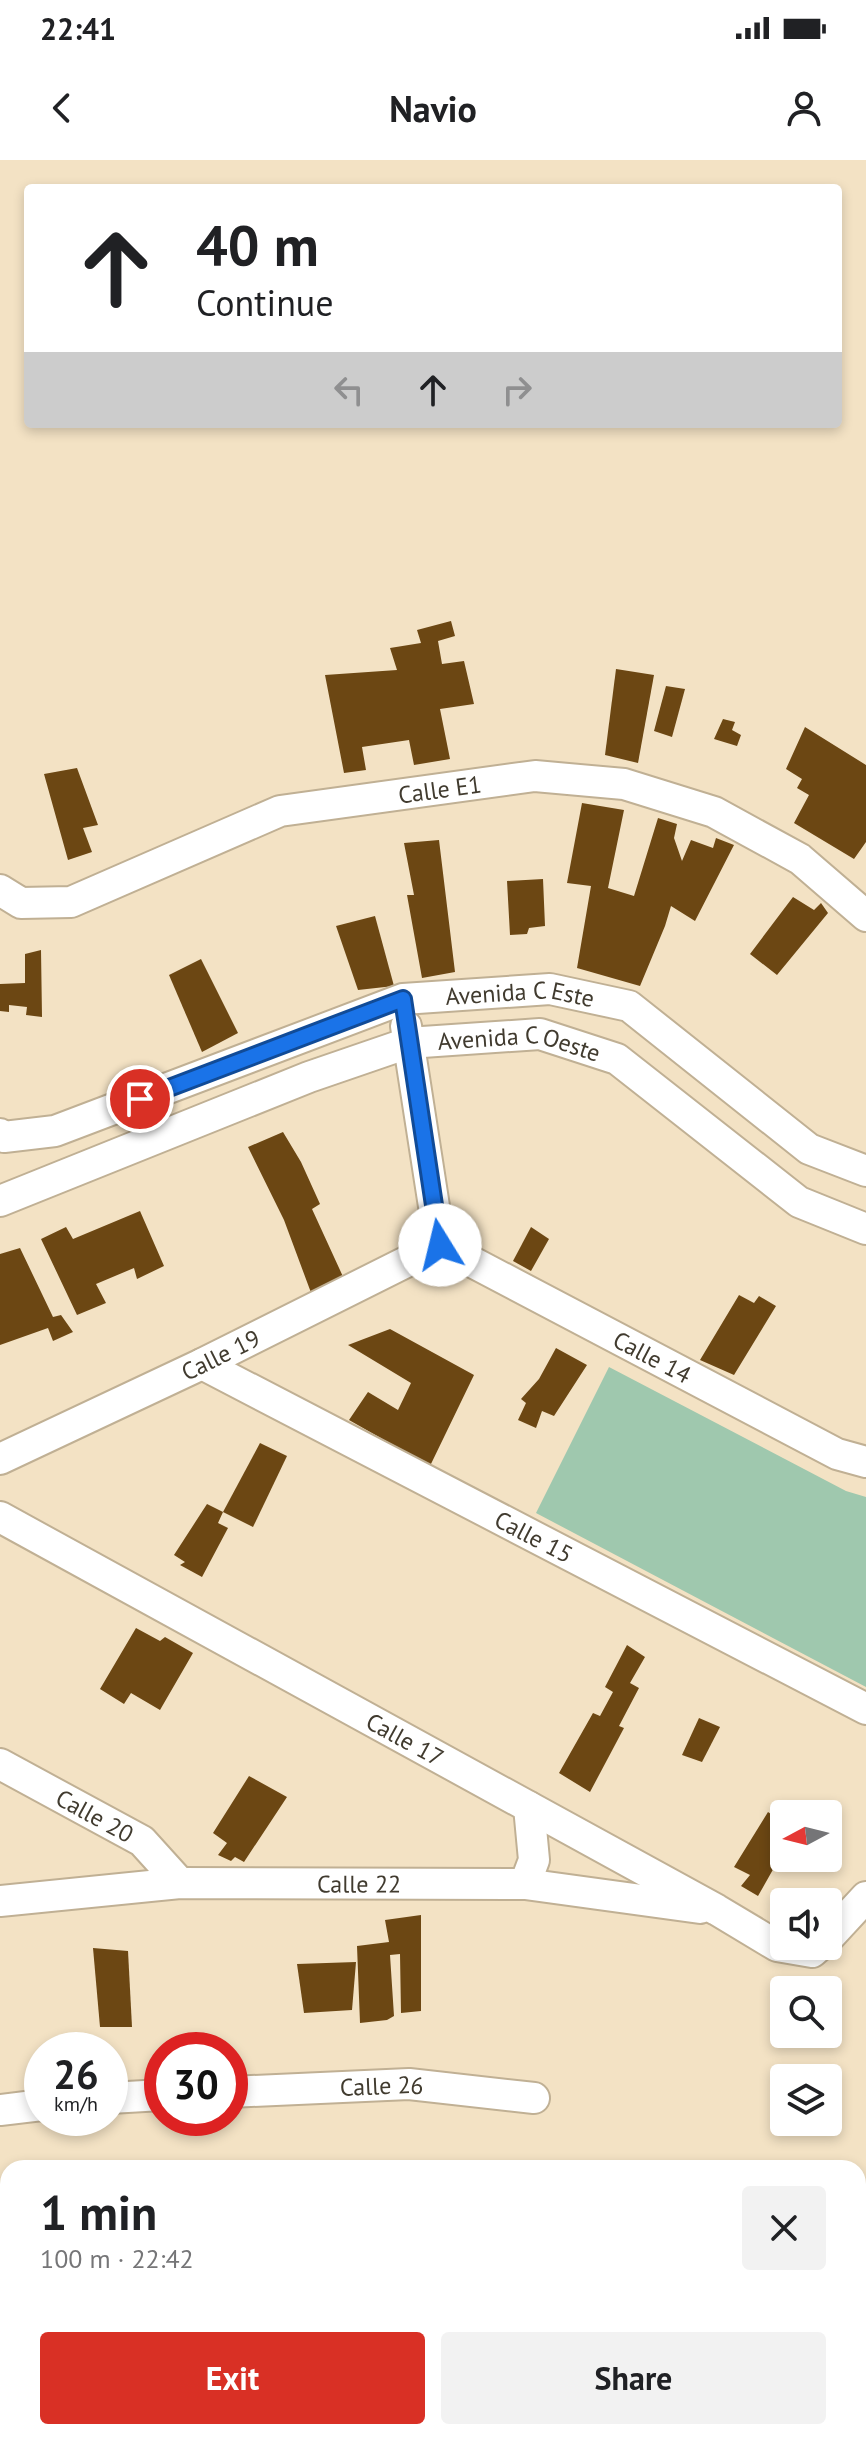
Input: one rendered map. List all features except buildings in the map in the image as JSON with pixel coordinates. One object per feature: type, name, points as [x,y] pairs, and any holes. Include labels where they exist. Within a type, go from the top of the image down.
[{"type":"street","name":"Calle E1","points":[[0,890],[21,903],[71,902],[280,811],[535,776],[624,784],[714,812],[800,859],[866,916]]},
{"type":"street","name":"Avenida C Este","points":[[0,1134],[4,1137],[55,1131],[403,999],[550,989],[629,1006],[809,1149],[866,1171]]},
{"type":"street","points":[[403,999],[440,1245]]},
{"type":"street","name":"Avenida C Oeste","points":[[0,1201],[309,1077],[408,1043],[540,1034],[617,1059],[799,1202],[866,1229]]},
{"type":"street","name":"Calle 19","points":[[0,1459],[202,1364],[440,1245]]},
{"type":"street","name":"Calle 14","points":[[440,1245],[837,1454],[866,1462]]},
{"type":"street","name":"Calle 15","points":[[202,1364],[866,1709]]},
{"type":"street","name":"Calle 17","points":[[0,1517],[770,1942]]},
{"type":"street","name":"Calle 20","points":[[0,1764],[142,1841],[180,1883]]},
{"type":"street","points":[[525,1884],[534,1860],[529,1807]]},
{"type":"street","name":"Calle 22","points":[[0,1901],[180,1883],[525,1884],[717,1910]]},
{"type":"street","points":[[842,1922],[866,1897]]},
{"type":"street","name":"Calle 26","points":[[248,2091],[409,2084],[534,2098]]},
{"type":"street","points":[[0,2110],[24,2107]]},
{"type":"green space","points":[[609,1367],[846,1491],[866,1497],[866,1687],[536,1513]]},
{"type":"route","points":[[140,1099],[403,999],[440,1245]]}]
